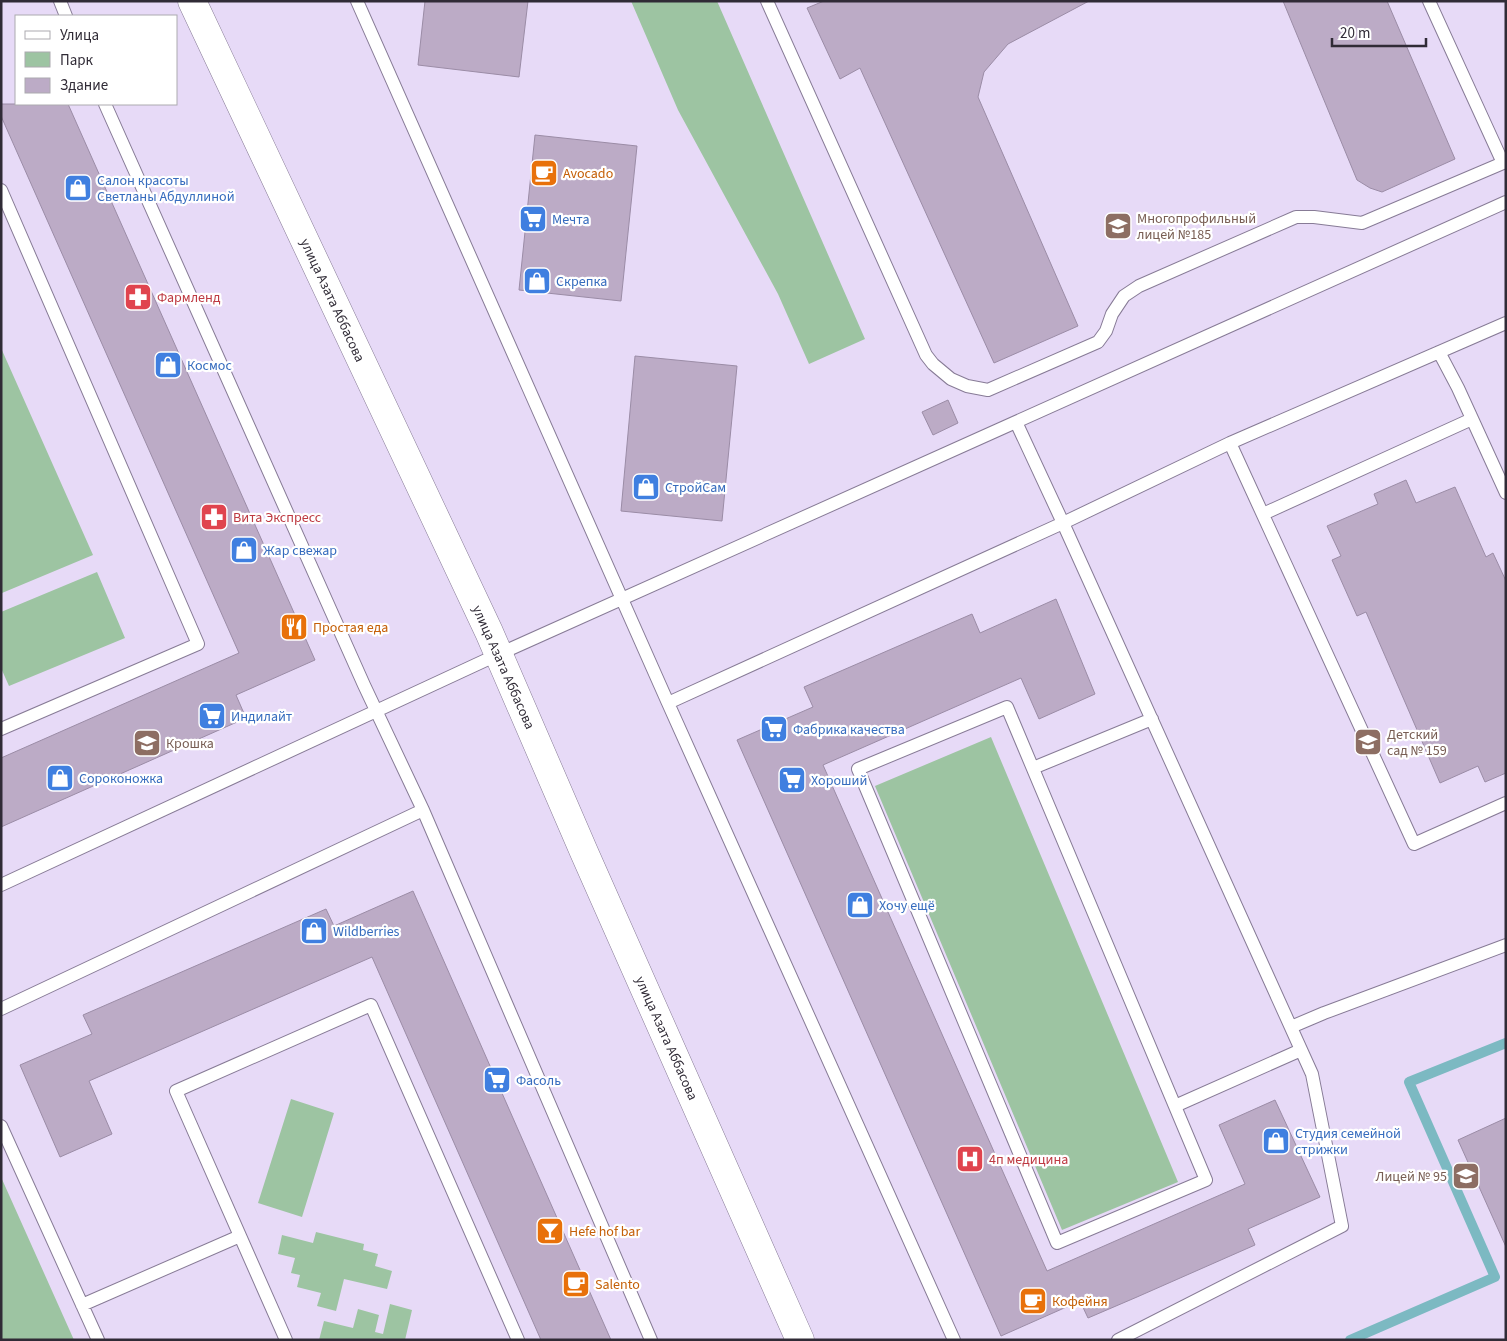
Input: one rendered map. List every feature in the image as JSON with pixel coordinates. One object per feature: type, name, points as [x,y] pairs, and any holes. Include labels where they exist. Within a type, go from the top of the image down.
[{"type":"street","name":"улица Азата Аббасова","points":[[192,1],[499,654],[584,852],[800,1340]]},
{"type":"lane","points":[[60,1],[66,15]]},
{"type":"lane","points":[[357,1],[668,703],[954,1340]]},
{"type":"lane","points":[[767,1],[926,355],[933,364],[951,379],[967,386],[988,390],[1098,342],[1106,331],[1112,314],[1124,296],[1148,282],[1296,217],[1314,217],[1362,224],[1503,163],[1429,1]]},
{"type":"lane","points":[[106,105],[377,712],[423,810],[651,1340]]},
{"type":"lane","points":[[1,190],[198,644],[1,728]]},
{"type":"lane","points":[[1,885],[499,654],[1506,202]]},
{"type":"lane","points":[[668,703],[1063,523],[1230,443],[1506,323]]},
{"type":"lane","points":[[1439,352],[1506,493]]},
{"type":"lane","points":[[1263,514],[1472,419]]},
{"type":"lane","points":[[1016,422],[1312,1074],[1342,1226],[1118,1340]]},
{"type":"lane","points":[[1230,443],[1414,844],[1506,803]]},
{"type":"lane","points":[[1007,707],[1175,1106],[1206,1180],[1057,1243],[858,770],[1007,707]]},
{"type":"lane","points":[[1033,768],[1152,719]]},
{"type":"lane","points":[[1,1009],[423,810]]},
{"type":"lane","points":[[1291,1027],[1506,945]]},
{"type":"lane","points":[[286,1340],[176,1091],[371,1005],[518,1340]]},
{"type":"lane","points":[[1175,1106],[1301,1050]]},
{"type":"lane","points":[[1,1126],[98,1340]]},
{"type":"lane","points":[[82,1305],[240,1236]]},
{"type":"green space","points":[[631,1],[717,1],[865,339],[809,364],[778,294],[678,110]]},
{"type":"green space","points":[[1,348],[93,555],[2,593],[1,591]]},
{"type":"green space","points":[[97,572],[125,638],[9,686],[1,668],[1,612]]},
{"type":"green space","points":[[991,737],[1178,1182],[1062,1230],[875,786]]},
{"type":"green space","points":[[291,1099],[334,1113],[302,1217],[258,1203]]},
{"type":"green space","points":[[1,1177],[74,1340],[1,1340]]},
{"type":"green space","points":[[316,1232],[364,1244],[363,1250],[378,1254],[375,1266],[392,1271],[387,1289],[344,1279],[336,1311],[317,1306],[321,1293],[297,1287],[300,1275],[291,1273],[295,1258],[278,1254],[282,1235],[313,1243]]},
{"type":"green space","points":[[390,1304],[412,1310],[405,1340],[319,1340],[324,1321],[353,1328],[358,1309],[379,1315],[375,1332],[383,1334]]},
{"type":"building","points":[[425,1],[528,1],[519,77],[418,65]]},
{"type":"building","points":[[824,1],[1089,1],[1008,44],[984,72],[978,97],[1078,326],[994,363],[860,68],[840,79],[807,8]]},
{"type":"building","points":[[1283,1],[1387,1],[1455,159],[1382,192],[1370,188],[1357,180]]},
{"type":"building","points":[[1,104],[68,105],[315,660],[236,695],[246,718],[1,827],[1,758],[239,653],[1,116]]},
{"type":"building","points":[[535,135],[637,146],[621,301],[519,290]]},
{"type":"building","points":[[635,356],[737,366],[722,521],[621,511]]},
{"type":"building","points":[[948,400],[958,423],[933,435],[922,412]]},
{"type":"building","points":[[1406,480],[1416,503],[1455,487],[1486,557],[1493,553],[1506,581],[1506,773],[1485,782],[1478,766],[1440,783],[1366,612],[1357,616],[1332,560],[1341,556],[1327,526],[1378,504],[1374,494]]},
{"type":"building","points":[[1056,599],[1095,694],[1039,719],[1021,678],[823,765],[1047,1271],[1245,1184],[1219,1125],[1275,1100],[1320,1197],[1248,1229],[1255,1245],[1137,1297],[1088,1318],[1080,1301],[1001,1336],[737,740],[813,707],[804,687],[972,614],[980,633]]},
{"type":"building","points":[[413,891],[611,1340],[541,1340],[372,957],[89,1081],[112,1134],[60,1157],[20,1065],[92,1034],[83,1015],[326,909],[334,926]]},
{"type":"building","points":[[1506,1118],[1506,1247],[1458,1140]]},
{"type":"waterway","points":[[1350,1340],[1495,1277],[1409,1082],[1506,1043]]},
{"type":"place","name":"Avocado","points":[[544,173]]},
{"type":"place","name":"Салон красоты Светланы Абдуллиной","points":[[78,188]]},
{"type":"place","name":"Мечта","points":[[533,219]]},
{"type":"place","name":"Многопрофильный лицей №185","points":[[1118,226]]},
{"type":"place","name":"Скрепка","points":[[537,281]]},
{"type":"place","name":"Фармленд","points":[[138,297]]},
{"type":"place","name":"Космос","points":[[168,365]]},
{"type":"place","name":"СтройСам","points":[[646,487]]},
{"type":"place","name":"Вита Экспресс","points":[[214,517]]},
{"type":"place","name":"Жар свежар","points":[[244,550]]},
{"type":"place","name":"Простая еда","points":[[294,627]]},
{"type":"place","name":"Индилайт","points":[[212,716]]},
{"type":"place","name":"Фабрика качества","points":[[774,729]]},
{"type":"place","name":"Детский сад № 159","points":[[1368,742]]},
{"type":"place","name":"Крошка","points":[[147,743]]},
{"type":"place","name":"Сороконожка","points":[[60,778]]},
{"type":"place","name":"Хороший","points":[[792,780]]},
{"type":"place","name":"Хочу ещё","points":[[860,905]]},
{"type":"place","name":"Wildberries","points":[[314,931]]},
{"type":"place","name":"Фасоль","points":[[497,1080]]},
{"type":"place","name":"Студия семейной стрижки","points":[[1276,1141]]},
{"type":"place","name":"4п медицина","points":[[970,1159]]},
{"type":"place","name":"Лицей № 95","points":[[1466,1176]]},
{"type":"place","name":"Hefe hof bar","points":[[550,1231]]},
{"type":"place","name":"Salento","points":[[576,1284]]},
{"type":"place","name":"Кофейня","points":[[1033,1301]]}]
